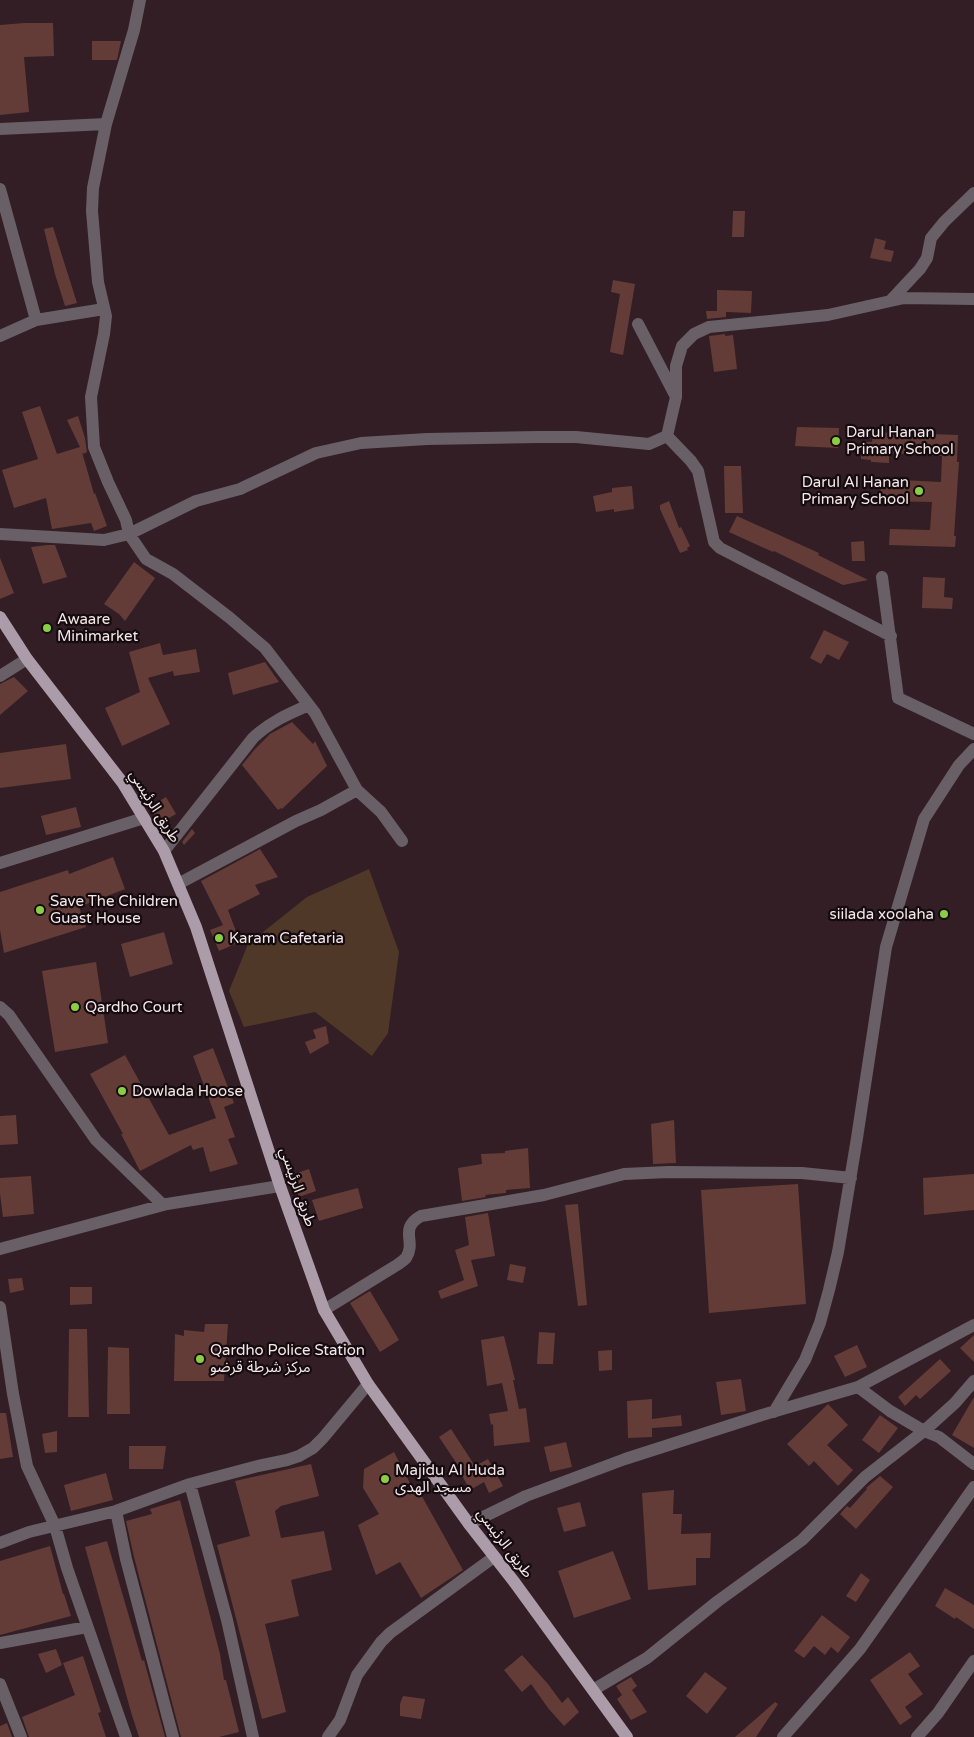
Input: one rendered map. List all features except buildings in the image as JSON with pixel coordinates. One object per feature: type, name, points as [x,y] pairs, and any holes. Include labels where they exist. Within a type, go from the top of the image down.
[{"type":"main road","name":"طريق الرئيسي","points":[[0,617],[27,659],[122,782],[164,851],[196,927],[280,1186],[324,1310],[368,1384],[469,1524],[628,1737]]},
{"type":"street","points":[[140,0],[134,30],[106,124],[93,188],[92,211],[98,282],[106,316],[91,398],[94,447],[126,520],[129,534],[146,559],[173,574],[265,648],[310,705],[357,790],[382,812],[402,841]]},
{"type":"street","points":[[0,129],[106,124]]},
{"type":"street","points":[[0,189],[36,320]]},
{"type":"street","points":[[892,300],[920,269],[927,258],[932,238],[944,222],[974,193]]},
{"type":"street","points":[[668,436],[676,397],[676,366],[682,346],[694,334],[709,328],[828,315],[904,298],[974,299]]},
{"type":"street","points":[[0,336],[36,320],[104,310]]},
{"type":"street","points":[[638,324],[676,397]]},
{"type":"street","points":[[0,534],[104,540],[129,534],[196,501],[240,489],[316,454],[361,443],[427,439],[576,437],[649,444],[668,436]]},
{"type":"street","points":[[668,436],[698,471],[714,542],[720,548],[891,636]]},
{"type":"street","points":[[882,576],[898,698],[974,734]]},
{"type":"street","points":[[0,676],[27,659]]},
{"type":"street","points":[[164,851],[253,738],[266,726],[281,717],[310,705]]},
{"type":"street","points":[[774,1412],[805,1360],[820,1323],[838,1252],[886,947],[924,819],[959,765],[974,749]]},
{"type":"street","points":[[178,884],[357,790]]},
{"type":"street","points":[[0,863],[144,818]]},
{"type":"street","points":[[0,1007],[9,1015],[96,1140],[162,1204],[167,1204]]},
{"type":"street","points":[[324,1310],[406,1258],[410,1249],[410,1226],[414,1220],[421,1216],[544,1195],[624,1174],[668,1172],[802,1173],[851,1178]]},
{"type":"street","points":[[0,1249],[167,1204],[280,1186]]},
{"type":"street","points":[[0,1308],[28,1466],[55,1526],[67,1568],[126,1737]]},
{"type":"street","points":[[469,1524],[526,1496],[616,1462],[858,1387],[974,1325]]},
{"type":"street","points":[[593,1690],[647,1658],[718,1601],[802,1540],[865,1477],[924,1431],[955,1403],[974,1381]]},
{"type":"street","points":[[0,1543],[29,1532],[116,1511],[190,1484],[287,1460],[313,1448],[368,1384]]},
{"type":"street","points":[[858,1387],[890,1411],[924,1431],[940,1437],[974,1464]]},
{"type":"street","points":[[190,1484],[227,1620],[253,1737]]},
{"type":"street","points":[[783,1737],[860,1649],[974,1487]]},
{"type":"street","points":[[116,1511],[129,1568],[174,1737]]},
{"type":"street","points":[[328,1737],[340,1720],[358,1675],[381,1642],[390,1633],[494,1557]]},
{"type":"street","points":[[0,1643],[87,1627]]},
{"type":"street","points":[[917,1737],[938,1713],[974,1660]]},
{"type":"street","points":[[0,1684],[21,1737]]},
{"type":"shaded area","points":[[369,869],[399,952],[388,1033],[372,1056],[315,1012],[244,1027],[229,991],[248,944],[307,897]]},
{"type":"place","name":"Darul Hanan Primary School","points":[[836,441]]},
{"type":"place","name":"Darul Al Hanan Primary School","points":[[919,491]]},
{"type":"place","name":"Awaare Minimarket","points":[[47,628]]},
{"type":"place","name":"Save The Children Guast House","points":[[40,910]]},
{"type":"place","name":"siilada xoolaha","points":[[944,914]]},
{"type":"place","name":"Karam Cafetaria","points":[[219,938]]},
{"type":"place","name":"Qardho Court","points":[[75,1007]]},
{"type":"place","name":"Dowlada Hoose","points":[[122,1091]]},
{"type":"place","name":"Qardho Police Station مركز شرطة قرضو","points":[[200,1359]]},
{"type":"place","name":"Majidu Al Huda مسجد الهدى","points":[[385,1479]]}]
